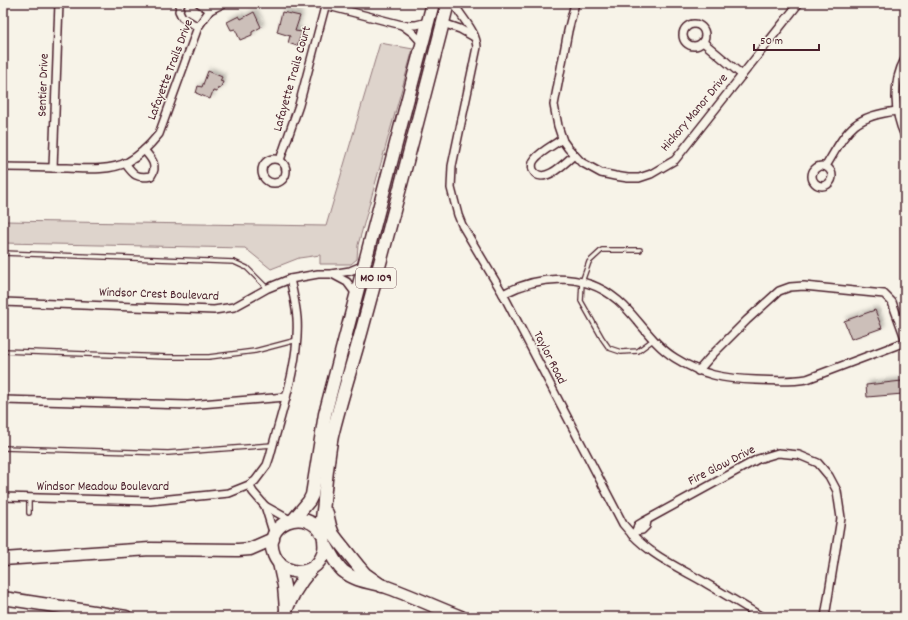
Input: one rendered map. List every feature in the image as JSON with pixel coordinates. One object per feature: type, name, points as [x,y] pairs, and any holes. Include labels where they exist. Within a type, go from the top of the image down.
[{"type":"main road","name":"MO 109","points":[[285,613],[284,586],[279,563],[273,552],[273,537],[279,527],[292,520],[309,501],[312,495],[325,414],[422,43],[434,3]]},
{"type":"main road","points":[[434,3],[443,23]]},
{"type":"main road","name":"MO 109","points":[[285,613],[296,588],[311,569],[318,563],[322,556],[324,539],[322,522],[327,463],[335,425],[360,337],[448,3]]},
{"type":"main road","points":[[324,500],[333,534],[365,574],[383,586]]},
{"type":"main road","points":[[292,520],[311,522],[318,528],[335,562],[350,576],[383,586],[461,617]]},
{"type":"main road","points":[[3,559],[150,549],[250,550],[273,537]]},
{"type":"main road","points":[[279,563],[294,571],[311,569]]},
{"type":"main road","points":[[3,598],[126,617]]},
{"type":"street","name":"Sentier Drive","points":[[53,168],[59,3]]},
{"type":"street","points":[[181,3],[179,11],[182,16],[198,27]]},
{"type":"street","points":[[199,3],[210,10]]},
{"type":"street","name":"Lafayette Trails Drive","points":[[3,167],[102,169],[126,163],[144,150],[159,134],[198,27],[210,10],[224,3]]},
{"type":"street","points":[[317,3],[326,4],[402,25],[416,25],[428,22]]},
{"type":"street","points":[[454,3],[475,38]]},
{"type":"street","name":"Hickory Manor Drive","points":[[575,3],[568,31],[554,105],[558,126],[562,139],[581,162],[601,173],[628,178],[639,178],[651,174],[675,160],[799,3]]},
{"type":"street","name":"Lafayette Trails Court","points":[[280,160],[299,105],[326,4]]},
{"type":"street","points":[[443,23],[465,31],[475,38]]},
{"type":"street","points":[[402,25],[414,33],[422,43]]},
{"type":"street","name":"Taylor Road","points":[[475,38],[477,47],[451,172],[451,188],[462,226],[503,294],[623,524],[634,533],[645,547],[666,562],[762,617]]},
{"type":"street","points":[[703,42],[742,75]]},
{"type":"street","points":[[905,59],[898,77],[896,91],[897,111],[905,136]]},
{"type":"street","points":[[826,166],[849,129],[870,116],[897,111]]},
{"type":"street","points":[[562,139],[535,158],[532,165],[534,172],[541,176],[548,175],[574,155]]},
{"type":"street","points":[[126,163],[136,176],[143,178],[151,176],[154,172],[154,164],[144,150]]},
{"type":"street","name":"Windsor Crest Boulevard","points":[[3,302],[214,310],[234,308],[268,288],[290,279],[318,274],[331,274],[350,271],[364,265]]},
{"type":"street","points":[[331,274],[347,282],[356,294]]},
{"type":"street","points":[[503,294],[536,281],[552,278],[582,282],[616,298],[654,340],[668,353],[698,371],[727,378],[793,381],[807,379],[905,342]]},
{"type":"street","name":"Windsor Meadow Boulevard","points":[[3,497],[162,501],[229,493],[249,486],[261,474],[267,465],[296,356],[297,319],[290,279]]},
{"type":"street","points":[[698,371],[747,320],[780,292],[790,287],[804,286],[884,294],[892,302],[905,338]]},
{"type":"street","points":[[3,400],[188,405],[286,397]]},
{"type":"street","name":"Fire Glow Drive","points":[[634,533],[638,525],[666,508],[758,459],[778,454],[799,455],[818,463],[830,476],[837,491],[841,518],[825,617]]},
{"type":"street","points":[[249,486],[265,506],[292,520]]},
{"type":"street","points":[[265,506],[273,537]]},
{"type":"lane","points":[[640,250],[602,250],[588,262],[582,282],[581,301],[609,348],[621,352],[638,350],[654,340]]},
{"type":"lane","points":[[3,253],[234,262],[247,268],[268,288]]},
{"type":"lane","points":[[3,351],[161,357],[209,357],[255,351],[297,340]]},
{"type":"lane","points":[[3,448],[168,453],[273,445]]},
{"type":"lane","points":[[29,498],[29,513]]},
{"type":"shaded area","points":[[380,43],[413,49],[358,245],[357,259],[351,264],[320,264],[320,255],[299,258],[271,269],[245,248],[3,243],[3,221],[326,226]]},
{"type":"building","points":[[254,12],[261,27],[252,32],[252,35],[240,40],[235,29],[231,30],[227,22],[239,16],[241,19]]},
{"type":"building","points":[[282,12],[300,16],[295,31],[302,32],[297,46],[288,43],[290,36],[277,32]]},
{"type":"building","points":[[208,71],[222,77],[220,81],[223,82],[220,89],[218,88],[217,92],[213,91],[210,99],[196,93],[198,86],[202,87]]},
{"type":"building","points":[[875,310],[882,328],[851,339],[844,321]]},
{"type":"building","points":[[902,381],[903,394],[867,397],[866,385]]}]
